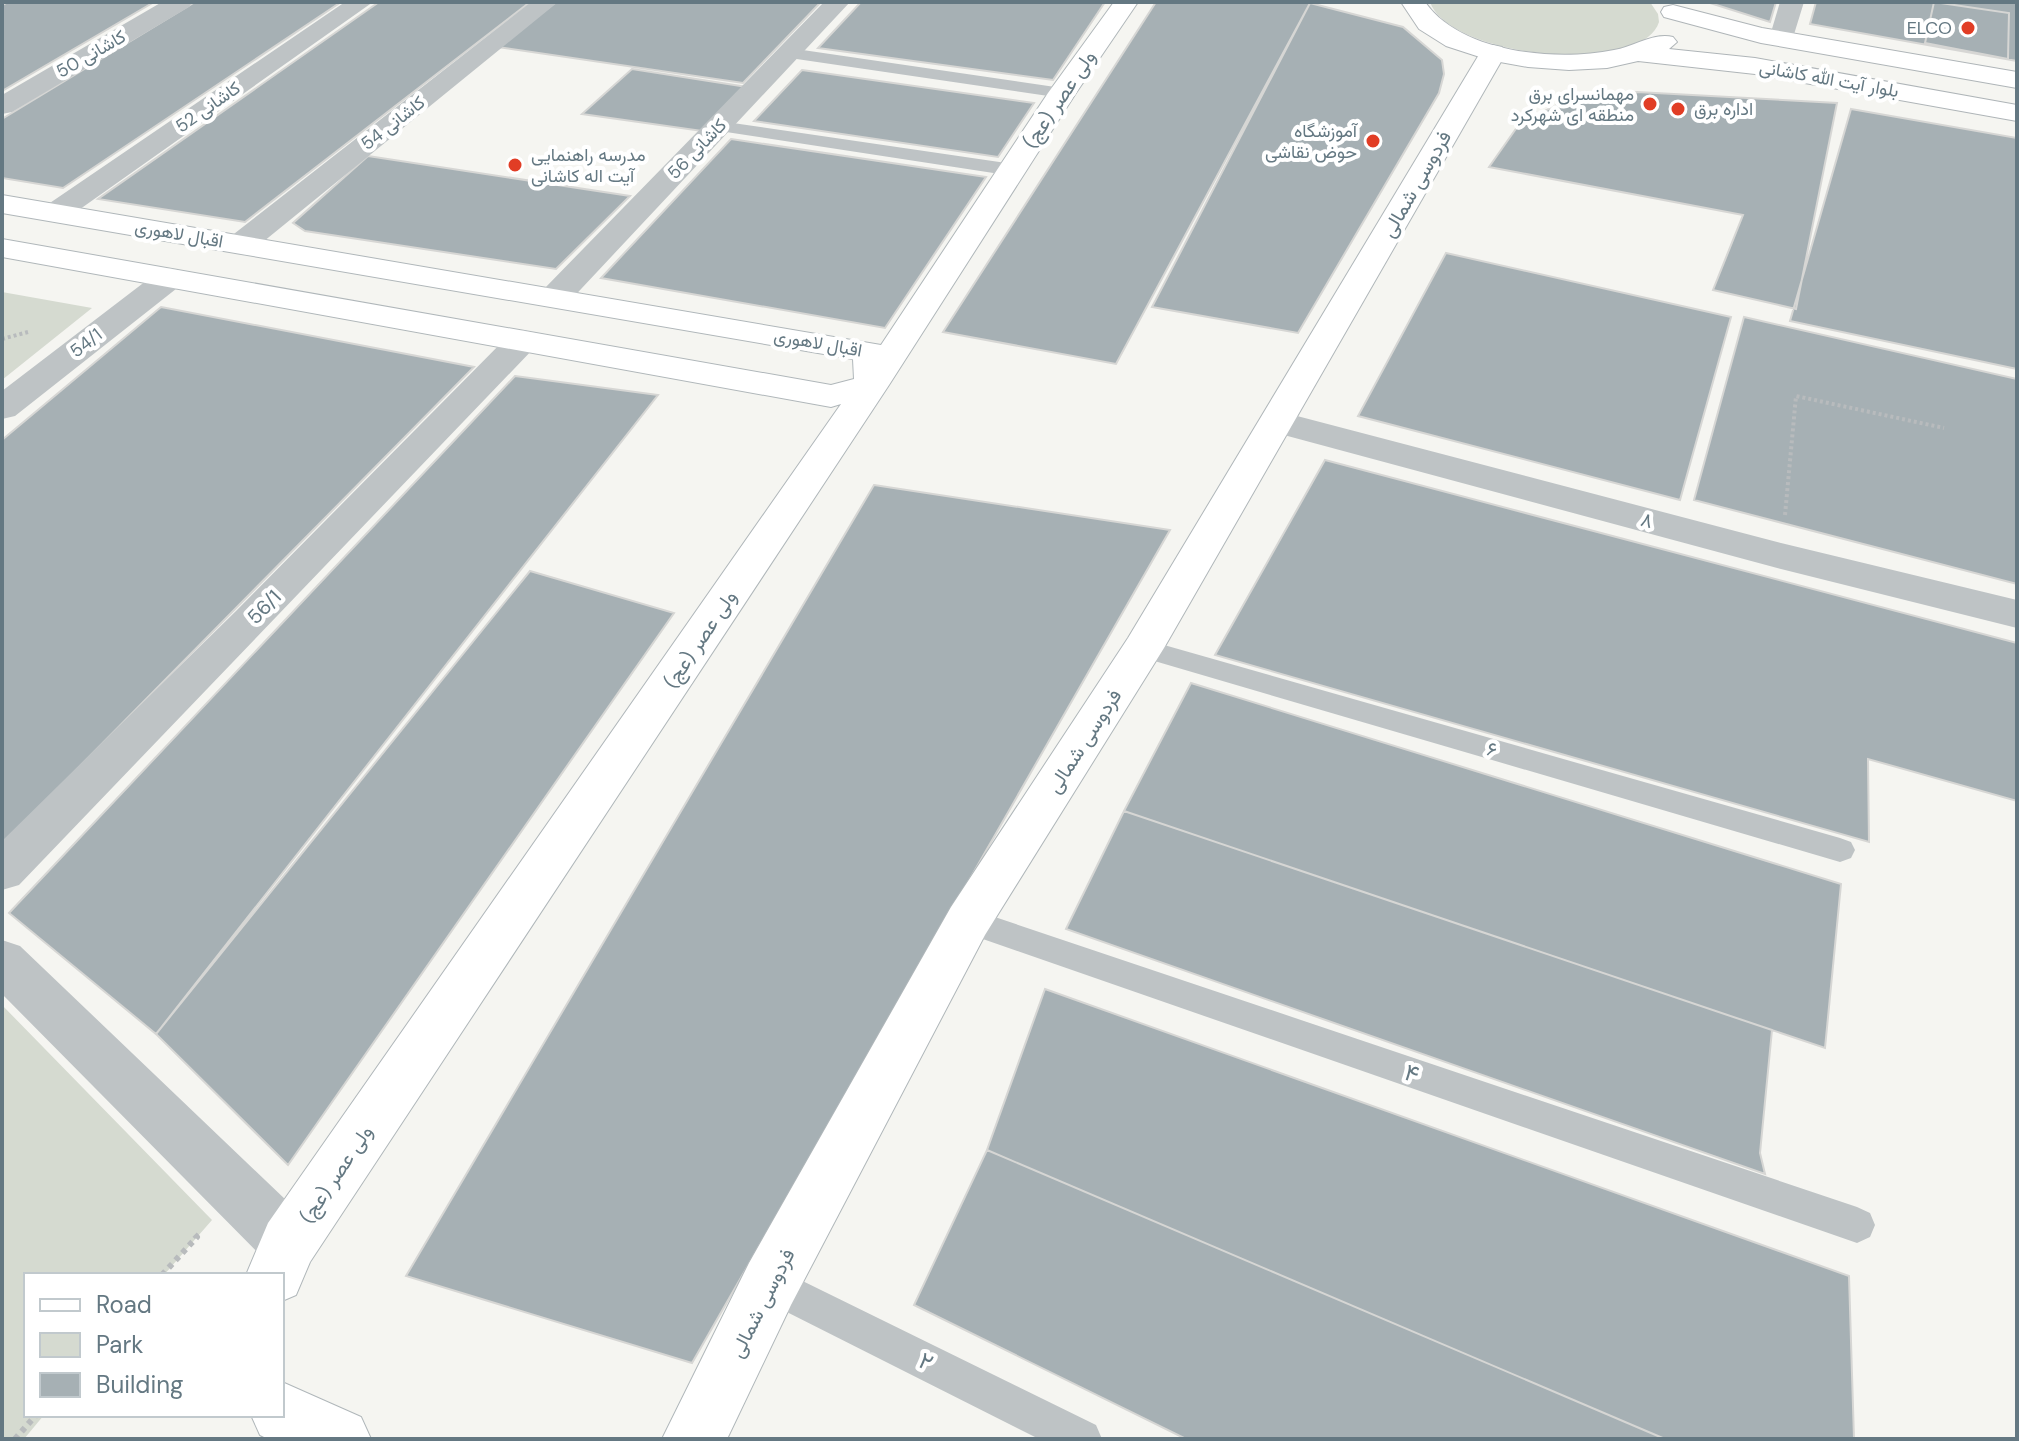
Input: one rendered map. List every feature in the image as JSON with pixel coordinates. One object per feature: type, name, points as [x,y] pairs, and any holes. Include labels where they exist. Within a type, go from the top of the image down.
[{"type":"main road","name":"ولی عصر (عج)","points":[[282,1259],[872,385],[1062,93],[1126,2]]},
{"type":"main road","points":[[1388,2],[1415,7],[1444,35],[1493,53],[1568,63],[1607,61],[1640,54],[1668,38],[1676,23],[1669,7]]},
{"type":"main road","name":"بلوار آیت الله کاشانی","points":[[1669,7],[1771,37],[2017,80]]},
{"type":"main road","points":[[1755,66],[1726,55],[1722,48],[1724,42],[1732,38],[1771,37]]},
{"type":"main road","name":"فردوسی شمالی","points":[[694,1439],[770,1284],[968,921],[1143,648],[1493,53]]},
{"type":"main road","name":"بلوار آیت الله کاشانی","points":[[1640,54],[1755,66],[2017,113]]},
{"type":"main road","name":"اقبال لاهوری","points":[[2,204],[870,352],[872,385],[831,396],[2,248]]},
{"type":"main road","points":[[284,1414],[339,1439]]},
{"type":"street","name":"کاشانی 50","points":[[2,106],[180,2]]},
{"type":"street","name":"کاشانی 52","points":[[55,213],[361,2]]},
{"type":"street","name":"کاشانی 54","points":[[241,244],[546,2]]},
{"type":"street","name":"کاشانی 56","points":[[555,297],[838,2]]},
{"type":"street","points":[[1771,37],[1792,2]]},
{"type":"street","name":"54/1","points":[[2,408],[170,278]]},
{"type":"street","name":"56/1","points":[[2,871],[262,610],[523,340]]},
{"type":"street","name":"۸","points":[[1278,422],[1781,556],[2017,614]]},
{"type":"street","points":[[2,961],[282,1259]]},
{"type":"lane","points":[[789,53],[1062,93]]},
{"type":"lane","points":[[719,126],[1013,170]]},
{"type":"lane","name":"۶","points":[[1143,648],[1840,850]]},
{"type":"lane","name":"۴","points":[[968,921],[1857,1225]]},
{"type":"lane","name":"۲","points":[[770,1284],[1082,1439]]},
{"type":"path","points":[[1781,556],[1796,396],[1944,428]]},
{"type":"path","points":[[164,1273],[197,1237],[186,1226]]},
{"type":"path","points":[[15,1439],[34,1417]]},
{"type":"green space","points":[[1430,2],[1650,2],[1659,22],[1645,39],[1618,50],[1584,55],[1545,54],[1506,47],[1471,36],[1445,21]]},
{"type":"green space","points":[[2,292],[92,308],[2,380]]},
{"type":"green space","points":[[2,1005],[212,1220],[166,1273],[24,1273],[24,1417],[42,1417],[24,1439],[2,1439]]},
{"type":"building","points":[[8,2],[154,2],[2,91],[2,5]]},
{"type":"building","points":[[195,2],[341,2],[63,188],[2,178],[2,119]]},
{"type":"building","points":[[379,2],[530,2],[245,222],[98,199]]},
{"type":"building","points":[[556,2],[821,2],[743,83],[498,47]]},
{"type":"building","points":[[861,2],[1105,2],[1053,80],[818,48]]},
{"type":"building","points":[[1156,2],[1310,3],[1116,364],[943,332]]},
{"type":"building","points":[[1707,2],[1776,2],[1770,22]]},
{"type":"building","points":[[1816,2],[2017,2],[2017,61],[1810,24]]},
{"type":"building","name":"ELCO","points":[[1934,2],[2009,13],[2008,59],[1925,43]]},
{"type":"building","points":[[1310,3],[1403,27],[1442,60],[1444,74],[1439,93],[1298,333],[1152,307]]},
{"type":"building","points":[[632,69],[747,87],[702,131],[582,114]]},
{"type":"building","points":[[802,70],[1034,103],[998,157],[754,121]]},
{"type":"building","points":[[1637,92],[1837,103],[1796,309],[1713,290],[1743,215],[1489,167],[1520,123],[1563,102]]},
{"type":"building","points":[[1851,109],[2017,138],[2017,369],[1790,321]]},
{"type":"building","points":[[731,139],[986,177],[885,328],[601,278]]},
{"type":"building","points":[[368,156],[630,196],[556,269],[305,231],[293,223]]},
{"type":"building","points":[[1446,253],[1731,317],[1680,500],[1358,416]]},
{"type":"building","points":[[161,307],[474,367],[2,845],[2,440]]},
{"type":"building","points":[[1744,317],[2017,379],[2017,584],[1694,500]]},
{"type":"building","points":[[515,376],[658,395],[156,1034],[9,913]]},
{"type":"building","points":[[1325,460],[2017,643],[2017,801],[1868,759],[1869,842],[1215,655]]},
{"type":"building","points":[[874,485],[1170,530],[692,1363],[406,1276]]},
{"type":"building","points":[[530,571],[674,613],[288,1165],[156,1034]]},
{"type":"building","points":[[1191,683],[1841,884],[1825,1048],[1124,811]]},
{"type":"building","points":[[1124,811],[1772,1030],[1760,1153],[1765,1174],[1066,929]]},
{"type":"building","points":[[1045,989],[1849,1276],[1854,1439],[1665,1439],[987,1150]]},
{"type":"building","points":[[987,1150],[1665,1439],[1186,1439],[914,1305]]},
{"type":"place","name":"ELCO","points":[[1968,28]]},
{"type":"place","name":"مهمانسرای برق منطقه ای شهرکرد","points":[[1650,104]]},
{"type":"place","name":"اداره برق","points":[[1678,109]]},
{"type":"place","name":"آموزشگاه حوض نقاشی","points":[[1373,141]]},
{"type":"place","name":"مدرسه راهنمایی آیت اله کاشانی","points":[[515,165]]}]
